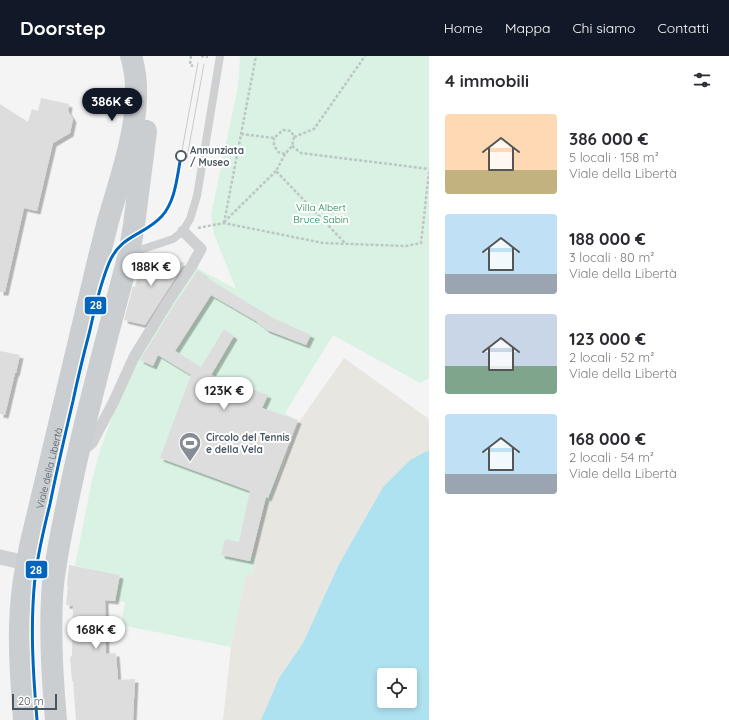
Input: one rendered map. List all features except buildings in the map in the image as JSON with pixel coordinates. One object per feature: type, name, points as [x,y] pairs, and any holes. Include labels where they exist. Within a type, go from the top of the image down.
[{"type":"main road","name":"Viale della Libertà","points":[[24,720],[20,672],[23,587],[31,542],[108,223],[127,156],[136,96],[136,79],[131,56]]},
{"type":"main road","points":[[56,720],[51,646],[53,585],[58,546],[77,455],[129,254],[148,113],[148,75],[144,56]]},
{"type":"street","points":[[118,187],[126,98],[126,81],[121,56]]},
{"type":"street","points":[[77,455],[92,443],[113,403],[134,357],[201,249],[183,231]]},
{"type":"street","points":[[0,557],[27,563]]},
{"type":"lane","points":[[129,254],[173,239],[183,231],[190,219],[197,196],[220,56]]},
{"type":"path","points":[[192,56],[190,65],[193,66]]},
{"type":"path","points":[[224,223],[256,56]]},
{"type":"path","points":[[294,137],[314,128],[365,56]]},
{"type":"path","points":[[224,223],[276,171],[285,154],[292,146],[294,137],[290,131],[283,130],[274,138],[274,145],[278,152],[285,154]]},
{"type":"path","points":[[241,134],[274,138]]},
{"type":"path","points":[[292,146],[301,153],[429,169]]},
{"type":"path","points":[[276,171],[345,244]]},
{"type":"path","points":[[183,231],[224,223],[323,243],[406,246],[421,243],[429,172]]},
{"type":"green space","name":"Villa Albert Bruce Sabin","points":[[240,56],[429,56],[429,378],[420,383],[333,335],[285,413],[297,421],[269,504],[265,503],[252,556],[256,557],[252,576],[246,575],[231,647],[121,625],[125,602],[115,601],[120,575],[75,566],[92,480],[101,447],[117,405],[138,359],[195,267],[236,289],[214,234],[211,215],[238,86]]},
{"type":"sand","points":[[344,358],[429,419],[429,450],[410,460],[383,487],[339,564],[303,643],[279,678],[261,720],[223,720],[231,647],[246,574],[252,575],[256,558],[252,556],[264,503],[269,503],[299,422]]},
{"type":"water","points":[[429,450],[429,720],[261,720],[279,678],[303,643],[339,564],[383,487],[410,460]]},
{"type":"tram line","points":[[181,156],[198,63]]},
{"type":"tram line","points":[[187,158],[204,64]]},
{"type":"transit line","name":"28","points":[[37,720],[32,631],[33,596],[36,569],[61,452],[100,288],[109,263],[114,253],[120,246],[155,223],[167,210],[175,188],[181,156]]},
{"type":"place","name":"Annunziata / Museo","points":[[181,156]]},
{"type":"place","name":"Circolo del Tennis e della Vela","points":[[190,462]]}]
